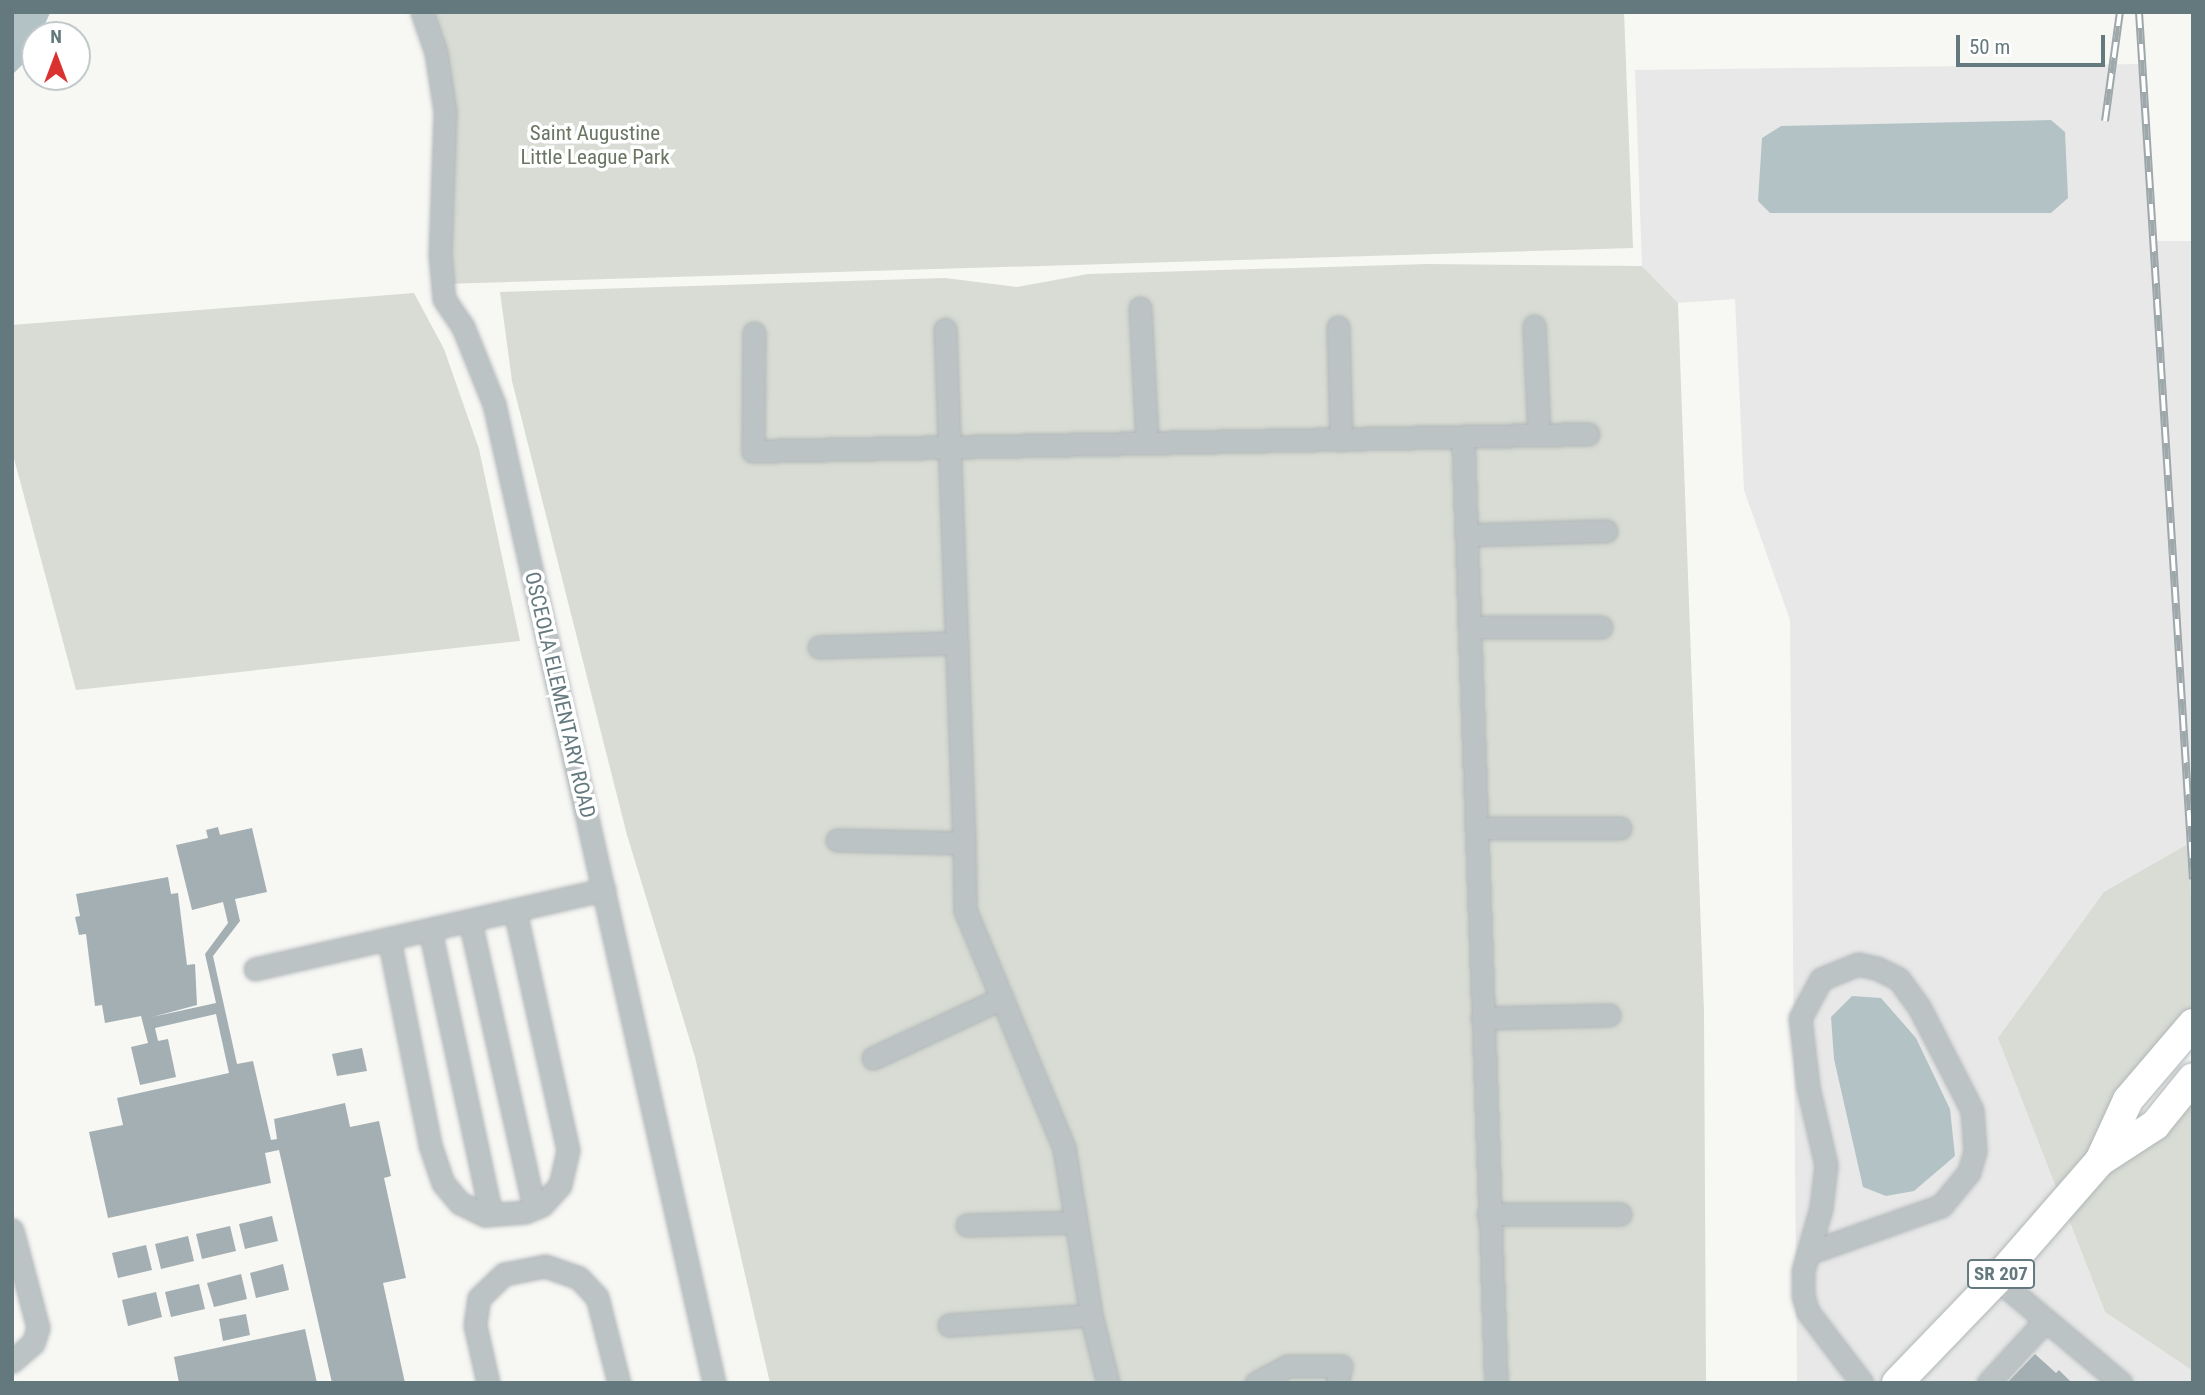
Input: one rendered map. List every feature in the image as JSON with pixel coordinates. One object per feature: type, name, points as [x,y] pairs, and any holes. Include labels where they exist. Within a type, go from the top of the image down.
[{"type":"highway","name":"SR 207","points":[[2100,1161],[2128,1100],[2193,1024]]},
{"type":"highway","name":"SR 207","points":[[1897,1383],[1997,1279],[2100,1161],[2155,1125],[2193,1079]]},
{"type":"street","name":"OSCEOLA ELEMENTARY ROAD","points":[[422,12],[436,53],[445,111],[440,255],[444,299],[469,339],[494,404],[714,1383]]},
{"type":"street","points":[[1140,308],[1147,443]]},
{"type":"street","points":[[1534,326],[1539,435]]},
{"type":"street","points":[[1338,327],[1341,440]]},
{"type":"street","points":[[946,330],[965,910],[1064,1148],[1091,1315],[1108,1383]]},
{"type":"street","points":[[754,333],[753,451],[1588,434]]},
{"type":"street","points":[[1464,438],[1496,1383]]},
{"type":"street","points":[[1468,535],[1606,531]]},
{"type":"street","points":[[1469,627],[1601,626]]},
{"type":"street","points":[[819,647],[957,643]]},
{"type":"street","points":[[1476,828],[1620,828]]},
{"type":"street","points":[[837,840],[964,843]]},
{"type":"street","points":[[255,970],[604,890]]},
{"type":"street","points":[[390,939],[430,1145],[443,1182],[468,1209],[491,1215],[534,1208],[560,1185],[568,1150],[515,910]]},
{"type":"street","points":[[470,920],[534,1208]]},
{"type":"street","points":[[429,930],[491,1215]]},
{"type":"street","points":[[1808,1253],[1941,1206],[1969,1172],[1975,1151],[1972,1111],[1919,1007],[1899,979],[1858,964],[1821,979],[1800,1018],[1804,1065],[1826,1165],[1821,1208],[1808,1253],[1803,1271],[1808,1312],[1862,1383]]},
{"type":"street","points":[[873,1058],[1002,998]]},
{"type":"street","points":[[1482,1018],[1609,1015]]},
{"type":"street","points":[[1489,1214],[1620,1214]]},
{"type":"street","points":[[967,1225],[1075,1222]]},
{"type":"street","points":[[12,1230],[38,1328],[33,1343],[12,1361]]},
{"type":"street","points":[[488,1383],[475,1325],[479,1298],[504,1274],[545,1266],[579,1278],[597,1297],[619,1383]]},
{"type":"street","points":[[1997,1279],[2121,1383]]},
{"type":"street","points":[[950,1325],[1091,1315]]},
{"type":"street","points":[[1988,1383],[2045,1321]]},
{"type":"street","points":[[1256,1383],[1288,1366],[1341,1366],[1337,1383]]},
{"type":"shaded area","points":[[12,12],[50,13],[46,21],[21,21],[21,66],[12,75]]},
{"type":"shaded area","points":[[2142,64],[2153,241],[2193,241],[2193,884],[2190,844],[2058,1192],[1882,1383],[1797,1383],[1790,620],[1744,490],[1735,299],[1678,303],[1642,266],[1635,70]]},
{"type":"shaded area","points":[[2051,120],[2065,132],[2068,198],[2051,213],[1770,213],[1758,201],[1762,138],[1781,126]]},
{"type":"shaded area","points":[[1852,996],[1881,998],[1916,1038],[1950,1109],[1955,1156],[1914,1191],[1886,1196],[1863,1187],[1834,1059],[1831,1017]]},
{"type":"shaded area","points":[[2067,1215],[2105,1312],[2193,1371],[2193,1383],[1912,1383]]},
{"type":"green space","name":"Saint Augustine Little League Park","points":[[422,12],[1624,12],[1633,248],[443,284],[445,111]]},
{"type":"green space","points":[[1427,264],[1642,266],[1678,303],[1704,1012],[1706,1383],[770,1383],[695,1057],[627,835],[512,381],[500,292],[945,278],[1017,287],[1088,274]]},
{"type":"green space","points":[[414,293],[444,349],[479,449],[520,641],[76,690],[12,451],[12,325]]},
{"type":"green space","points":[[2190,843],[2193,1007],[2121,1092],[2093,1153],[2058,1192],[1998,1038],[2104,892]]},
{"type":"green space","points":[[2193,1096],[2193,1371],[2105,1312],[2067,1215],[2102,1175]]},
{"type":"building","points":[[218,827],[220,835],[252,828],[267,892],[235,899],[240,921],[213,956],[237,1064],[253,1061],[271,1140],[277,1139],[274,1119],[345,1103],[350,1127],[379,1121],[391,1176],[384,1178],[406,1278],[383,1283],[405,1383],[332,1383],[279,1150],[265,1153],[271,1183],[108,1218],[89,1132],[123,1125],[117,1098],[229,1073],[216,1014],[155,1028],[158,1041],[168,1039],[176,1077],[140,1085],[131,1047],[148,1043],[141,1016],[105,1023],[102,1005],[95,1006],[86,934],[79,935],[75,917],[80,916],[76,894],[168,877],[171,894],[178,893],[187,965],[195,964],[197,1005],[152,1017],[216,1003],[205,954],[228,923],[223,902],[192,910],[176,845],[208,838],[206,830]]},
{"type":"building","points":[[362,1048],[367,1071],[337,1076],[332,1054]]},
{"type":"building","points":[[272,1216],[278,1241],[245,1249],[239,1224]]},
{"type":"building","points":[[230,1226],[236,1251],[202,1259],[196,1234]]},
{"type":"building","points":[[188,1236],[194,1261],[161,1269],[155,1244]]},
{"type":"building","points":[[146,1245],[152,1270],[118,1278],[112,1253]]},
{"type":"building","points":[[283,1264],[289,1290],[256,1298],[250,1273]]},
{"type":"building","points":[[241,1274],[247,1299],[214,1307],[207,1283]]},
{"type":"building","points":[[199,1284],[205,1309],[171,1317],[165,1292]]},
{"type":"building","points":[[156,1292],[162,1317],[128,1326],[122,1300]]},
{"type":"building","points":[[246,1314],[250,1335],[223,1341],[219,1319]]},
{"type":"building","points":[[305,1329],[317,1383],[179,1383],[174,1357]]},
{"type":"building","points":[[2035,1354],[2056,1373],[2059,1370],[2072,1383],[2007,1383]]},
{"type":"railway","points":[[2105,121],[2120,12]]},
{"type":"railway","points":[[2139,12],[2193,879]]}]
